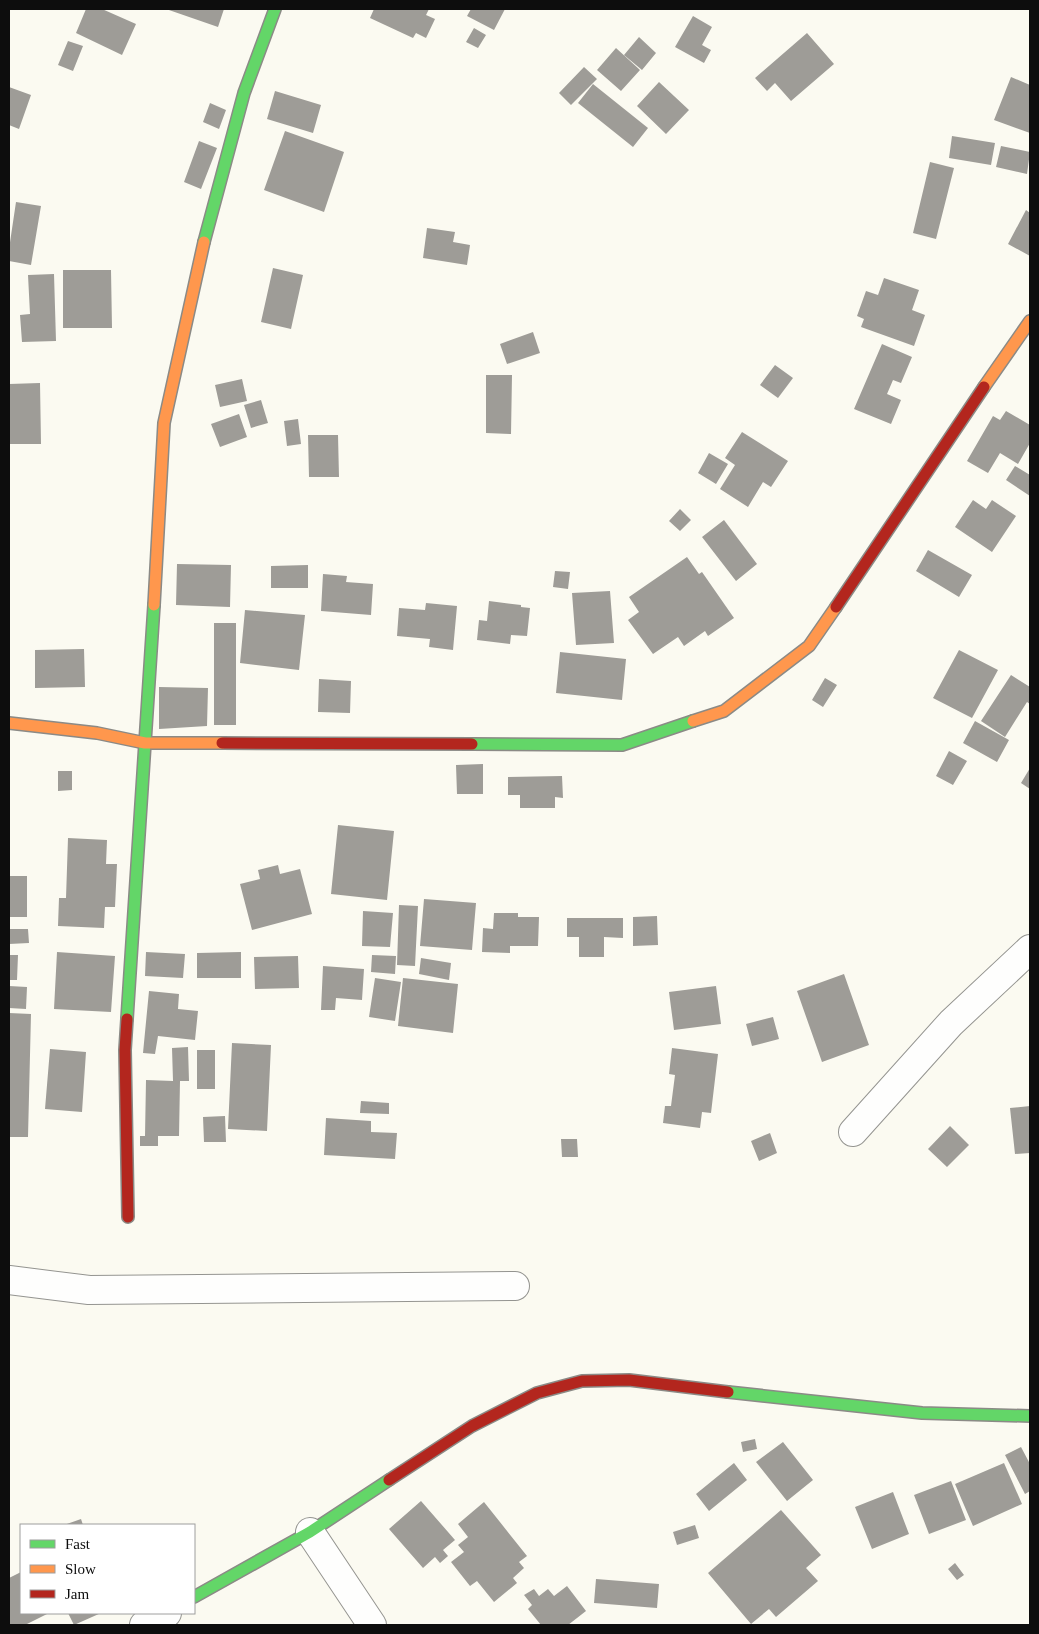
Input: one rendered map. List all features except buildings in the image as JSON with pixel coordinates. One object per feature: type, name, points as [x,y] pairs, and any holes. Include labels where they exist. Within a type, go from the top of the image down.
[{"type":"street","points":[[128,1217],[125,1050],[164,423],[211,212],[244,93],[275,9]]},
{"type":"street","points":[[9,723],[97,733],[145,743],[622,745],[724,711],[809,646],[970,406],[1030,322]]},
{"type":"street","points":[[853,1132],[951,1022],[1030,949]]},
{"type":"street","points":[[9,1280],[89,1290],[515,1286]]},
{"type":"street","points":[[195,1597],[310,1532],[472,1426],[537,1393],[582,1381],[629,1380],[793,1400],[922,1413],[1030,1416]]},
{"type":"street","points":[[310,1532],[372,1625]]},
{"type":"street","points":[[144,1625],[165,1614]]},
{"type":"traffic: fast","points":[[204,242],[244,93],[275,9]]},
{"type":"traffic: fast","points":[[127,1019],[154,605]]},
{"type":"traffic: fast","points":[[472,744],[622,745],[693,721]]},
{"type":"traffic: fast","points":[[728,1392],[922,1413],[1030,1416]]},
{"type":"traffic: fast","points":[[195,1596],[310,1532],[389,1480]]},
{"type":"traffic: slow","points":[[154,605],[164,423],[204,242]]},
{"type":"traffic: slow","points":[[984,387],[1030,321]]},
{"type":"traffic: slow","points":[[693,721],[724,711],[809,646],[836,607]]},
{"type":"traffic: slow","points":[[9,723],[97,733],[145,743],[222,743]]},
{"type":"traffic: jam","points":[[836,607],[984,387]]},
{"type":"traffic: jam","points":[[222,743],[472,744]]},
{"type":"traffic: jam","points":[[127,1019],[125,1050],[128,1217]]},
{"type":"traffic: jam","points":[[389,1480],[472,1426],[537,1393],[582,1381],[629,1380],[728,1392]]}]
